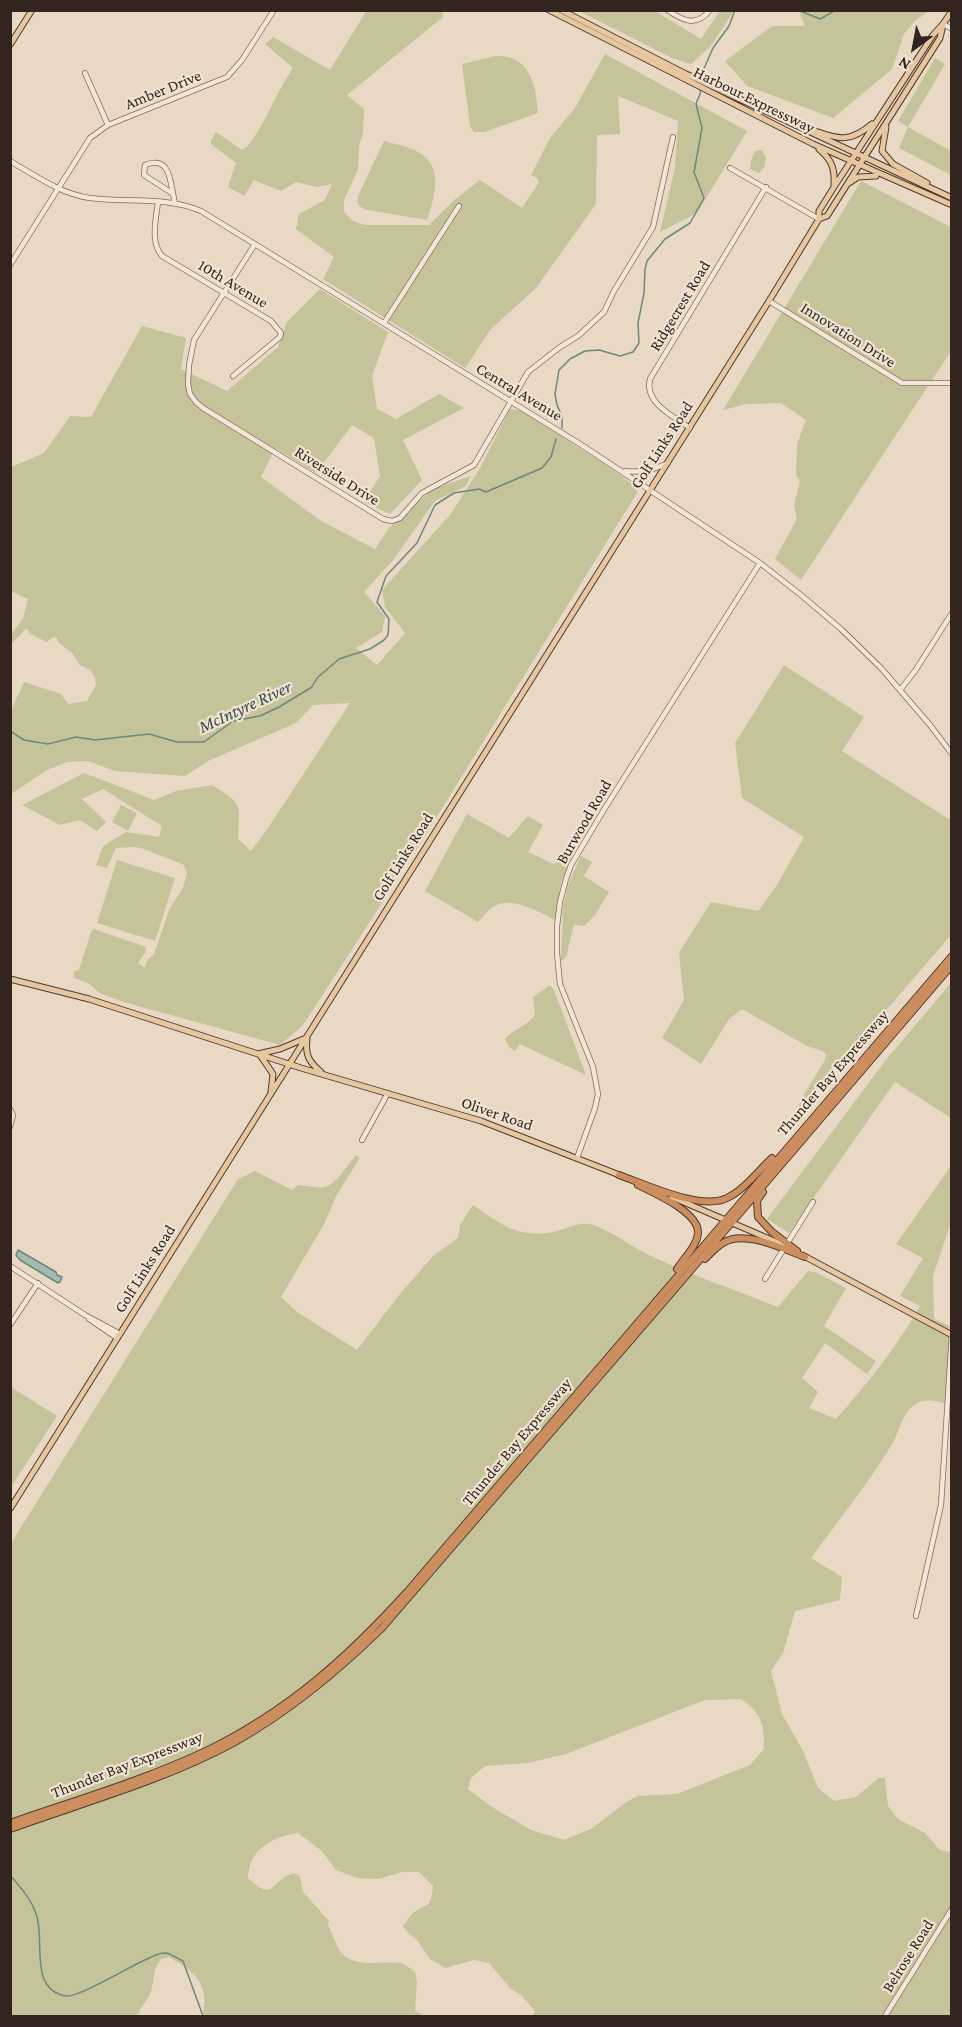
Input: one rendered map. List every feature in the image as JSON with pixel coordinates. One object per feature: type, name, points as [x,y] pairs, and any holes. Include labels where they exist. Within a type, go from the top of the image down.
[{"type":"highway","name":"Thunder Bay Expressway","points":[[10,1823],[199,1754],[263,1719],[313,1683],[358,1644],[400,1600],[951,956]]},
{"type":"highway","name":"Thunder Bay Expressway","points":[[10,1829],[158,1777],[210,1754],[273,1718],[324,1681],[382,1628],[732,1223],[951,965]]},
{"type":"highway","points":[[619,1175],[682,1197],[701,1202],[716,1202],[736,1192],[793,1139]]},
{"type":"highway","points":[[786,1247],[763,1224],[758,1217],[756,1207],[760,1196],[802,1141]]},
{"type":"highway","points":[[619,1175],[686,1211],[698,1228],[692,1247],[660,1295]]},
{"type":"highway","points":[[668,1297],[722,1243],[732,1238],[748,1238],[786,1247],[805,1257]]},
{"type":"main road","points":[[10,45],[32,10]]},
{"type":"main road","name":"Harbour Expressway","points":[[549,10],[686,78],[716,88],[951,198]]},
{"type":"main road","name":"Harbour Expressway","points":[[561,10],[710,93],[884,177],[951,205]]},
{"type":"main road","name":"Golf Links Road","points":[[10,1509],[770,301],[819,219],[819,211],[855,153],[951,11]]},
{"type":"main road","name":"Golf Links Road","points":[[819,219],[827,216],[845,185],[865,158],[940,38],[943,24]]},
{"type":"main road","points":[[783,119],[831,137],[848,138],[863,132],[878,118]]},
{"type":"main road","points":[[886,123],[882,151],[888,160],[951,198]]},
{"type":"main road","points":[[813,144],[831,162],[835,175],[834,187]]},
{"type":"main road","points":[[845,185],[866,175],[884,177]]},
{"type":"main road","name":"Oliver Road","points":[[10,979],[89,999],[291,1064],[481,1120],[619,1175],[786,1247]]},
{"type":"main road","points":[[271,1096],[273,1074],[259,1054],[308,1038],[306,1054],[322,1073]]},
{"type":"main road","points":[[805,1257],[951,1334]]},
{"type":"street","name":"Amber Drive","points":[[10,265],[90,138],[108,125],[227,77],[242,60],[274,10]]},
{"type":"street","points":[[667,10],[680,19],[691,22],[703,18],[710,10]]},
{"type":"street","points":[[943,24],[951,29]]},
{"type":"street","points":[[85,73],[108,125]]},
{"type":"street","name":"Riverside Drive","points":[[224,292],[194,340],[189,365],[190,394],[196,402],[383,519],[392,521],[400,518],[422,493],[474,465],[528,372],[579,336],[604,312],[614,291],[653,227],[673,137]]},
{"type":"street","name":"Central Avenue","points":[[10,161],[68,194],[90,198],[175,203],[201,211],[511,401],[650,489],[760,563],[841,629],[881,668],[951,754]]},
{"type":"street","points":[[172,193],[147,179],[144,175],[145,165],[154,161],[159,162],[168,170],[175,203]]},
{"type":"street","points":[[730,168],[819,219]]},
{"type":"street","name":"Ridgecrest Road","points":[[690,428],[655,403],[650,393],[650,378],[766,188]]},
{"type":"street","name":"10th Avenue","points":[[158,202],[156,249],[162,256],[272,321],[281,333],[233,376]]},
{"type":"street","points":[[384,323],[459,206]]},
{"type":"street","points":[[224,292],[255,244]]},
{"type":"street","name":"Innovation Drive","points":[[770,301],[902,383],[951,383]]},
{"type":"street","points":[[622,471],[638,472],[655,469],[668,463]]},
{"type":"street","name":"Burwood Road","points":[[576,1158],[598,1094],[593,1067],[560,984],[556,953],[557,926],[566,879],[571,865],[605,808],[760,563]]},
{"type":"street","points":[[900,690],[915,671],[951,613]]},
{"type":"street","points":[[362,1140],[388,1093]]},
{"type":"street","points":[[10,1108],[13,1115],[10,1126]]},
{"type":"street","points":[[765,1279],[813,1202]]},
{"type":"street","points":[[10,1266],[95,1324],[119,1336]]},
{"type":"street","points":[[10,1325],[38,1283]]},
{"type":"street","points":[[916,1617],[941,1505],[951,1334]]},
{"type":"street","name":"Belrose Road","points":[[885,2016],[951,1909]]},
{"type":"green space","points":[[367,10],[442,11],[443,17],[347,95],[364,109],[358,169],[344,200],[344,212],[353,221],[365,225],[429,225],[453,201],[480,180],[522,208],[538,184],[538,179],[531,175],[550,138],[575,108],[605,54],[747,131],[697,213],[660,232],[675,168],[678,121],[618,96],[620,134],[597,135],[596,204],[536,288],[490,330],[465,368],[323,279],[334,257],[296,229],[299,214],[325,200],[332,184],[317,187],[296,182],[281,191],[254,180],[244,196],[228,187],[236,163],[211,144],[216,132],[242,150],[247,147],[260,128],[293,68],[265,44],[273,37],[330,70]]},
{"type":"green space","points":[[579,11],[655,11],[701,39],[720,11],[734,11],[710,47],[691,64],[672,58]]},
{"type":"green space","points":[[799,11],[929,11],[915,21],[904,34],[892,69],[833,118],[747,86],[725,61],[772,26],[805,26]]},
{"type":"green space","points":[[495,56],[516,60],[529,73],[533,82],[538,113],[484,132],[474,132],[470,126],[462,64]]},
{"type":"green space","points":[[935,58],[945,64],[908,127],[898,121]]},
{"type":"green space","points":[[908,127],[951,151],[951,175],[899,148]]},
{"type":"green space","points":[[384,141],[412,149],[430,162],[434,170],[435,189],[427,220],[367,210],[359,205],[358,196]]},
{"type":"green space","points":[[762,150],[766,158],[764,167],[759,173],[750,169],[751,161],[755,151]]},
{"type":"green space","points":[[861,181],[951,227],[951,351],[801,580],[775,559],[797,519],[794,506],[800,481],[796,475],[797,444],[806,420],[781,403],[746,404],[723,410]]},
{"type":"green space","points":[[320,289],[388,332],[372,376],[377,409],[396,419],[439,394],[464,408],[403,440],[422,480],[390,514],[364,502],[380,476],[374,438],[352,425],[316,473],[275,448],[261,477],[321,521],[375,549],[390,527],[433,489],[471,476],[466,486],[435,501],[393,560],[364,592],[385,616],[382,632],[356,648],[377,665],[405,633],[385,607],[382,590],[450,515],[479,470],[510,409],[520,410],[612,469],[636,487],[637,493],[423,839],[311,1013],[301,1027],[280,1045],[127,1003],[101,994],[88,983],[74,978],[74,971],[79,970],[94,929],[146,947],[138,963],[145,968],[146,962],[154,954],[170,908],[182,890],[187,874],[184,865],[135,847],[116,848],[107,868],[96,865],[103,846],[126,832],[159,837],[162,826],[103,789],[82,799],[106,822],[97,831],[80,820],[60,825],[22,805],[84,773],[154,800],[176,791],[212,785],[237,805],[239,810],[238,839],[251,851],[350,703],[313,705],[296,723],[208,761],[185,776],[115,771],[88,761],[67,762],[47,770],[11,794],[11,711],[24,682],[61,694],[68,704],[87,701],[96,685],[90,670],[80,665],[73,654],[58,642],[57,638],[53,637],[47,642],[30,634],[27,628],[11,644],[11,635],[23,618],[28,599],[11,591],[11,467],[44,453],[70,416],[91,417],[142,326],[186,338],[181,369],[227,391],[278,347],[287,322]]},
{"type":"green space","points":[[784,665],[864,717],[842,751],[952,821],[951,935],[794,1117],[803,1096],[825,1060],[826,1054],[822,1051],[807,1046],[742,1009],[729,1019],[701,1064],[662,1038],[684,1000],[679,953],[711,902],[758,911],[777,885],[804,837],[742,798],[735,743]]},
{"type":"green space","points":[[121,805],[137,813],[128,831],[112,822]]},
{"type":"green space","points":[[467,814],[509,838],[528,816],[543,825],[528,852],[554,864],[575,847],[561,883],[555,920],[523,905],[506,903],[491,908],[478,922],[425,891]]},
{"type":"green space","points":[[581,856],[592,862],[584,876],[609,892],[595,915],[584,926],[574,925],[566,957],[561,961],[563,908],[568,885]]},
{"type":"green space","points":[[117,860],[175,878],[155,941],[97,923]]},
{"type":"green space","points":[[951,983],[951,1118],[895,1082],[789,1233],[767,1219],[885,1061]]},
{"type":"green space","points":[[550,985],[554,990],[586,1075],[520,1044],[515,1051],[509,1047],[505,1039],[535,1015],[533,997]]},
{"type":"green space","points":[[356,1155],[360,1158],[336,1196],[324,1224],[281,1297],[297,1312],[357,1350],[433,1256],[458,1238],[460,1225],[473,1205],[512,1229],[533,1234],[557,1231],[579,1224],[593,1225],[665,1262],[778,1307],[808,1271],[815,1272],[846,1288],[824,1326],[876,1361],[867,1374],[825,1343],[802,1378],[818,1392],[809,1408],[836,1419],[881,1365],[920,1306],[900,1296],[923,1258],[896,1244],[951,1166],[951,1222],[933,1276],[934,1319],[951,1327],[951,1406],[927,1400],[913,1406],[906,1414],[894,1441],[882,1460],[811,1558],[842,1577],[840,1600],[795,1611],[783,1653],[771,1671],[782,1714],[803,1751],[818,1788],[834,1801],[856,1797],[879,1778],[885,1778],[888,1806],[898,1819],[925,1833],[940,1850],[951,1852],[951,2016],[532,2016],[535,2011],[521,1995],[511,1989],[489,1963],[474,1960],[445,1968],[430,1959],[417,1940],[408,1933],[403,1926],[412,1914],[429,1903],[432,1894],[433,1886],[419,1872],[402,1872],[378,1879],[357,1878],[336,1870],[322,1851],[298,1833],[271,1841],[257,1852],[249,1868],[248,1878],[257,1886],[268,1890],[286,1876],[294,1873],[300,1876],[303,1892],[329,1921],[328,1925],[337,1945],[346,1957],[368,1963],[399,1963],[415,1972],[417,1981],[415,2011],[426,2016],[203,2016],[204,1995],[198,1980],[187,1968],[169,1957],[161,1959],[158,1963],[151,1991],[138,2016],[11,2016],[10,1545],[238,1179],[255,1171],[292,1190],[298,1185],[322,1188],[330,1185]],"holes":[[[741,1699],[748,1704],[761,1721],[764,1741],[764,1749],[750,1765],[677,1794],[638,1796],[591,1829],[564,1840],[531,1830],[492,1807],[468,1789],[471,1778],[485,1766],[528,1763],[566,1754],[705,1700]]]},
{"type":"green space","points":[[11,1387],[57,1416],[11,1487]]},
{"type":"shaded area","points":[[18,1250],[56,1272],[62,1277],[60,1282],[58,1283],[20,1260],[16,1255]]},
{"type":"waterway","name":"McIntyre River","points":[[562,428],[562,416],[555,394],[559,370],[570,359],[585,351],[599,350],[620,356],[633,352],[639,343],[638,323],[647,261],[665,239],[690,223],[704,198],[694,172],[702,128],[696,104],[700,94],[702,73],[713,48],[729,26],[735,10]]},
{"type":"waterway","name":"McIntyre River","points":[[798,10],[820,19],[836,10]]},
{"type":"waterway","name":"McIntyre River","points":[[10,731],[24,740],[48,744],[76,737],[95,740],[149,734],[177,742],[204,742],[233,721],[260,716],[279,707],[312,687],[317,678],[339,659],[370,649],[388,635],[389,619],[377,602],[386,576],[417,543],[435,505],[454,493],[479,489],[486,492],[542,468],[551,457],[556,439]]},
{"type":"waterway","points":[[10,1875],[34,1909],[38,1922],[43,1977],[55,1992],[66,1996],[82,1992],[155,1955],[166,1953],[183,1961],[203,2016]]}]
